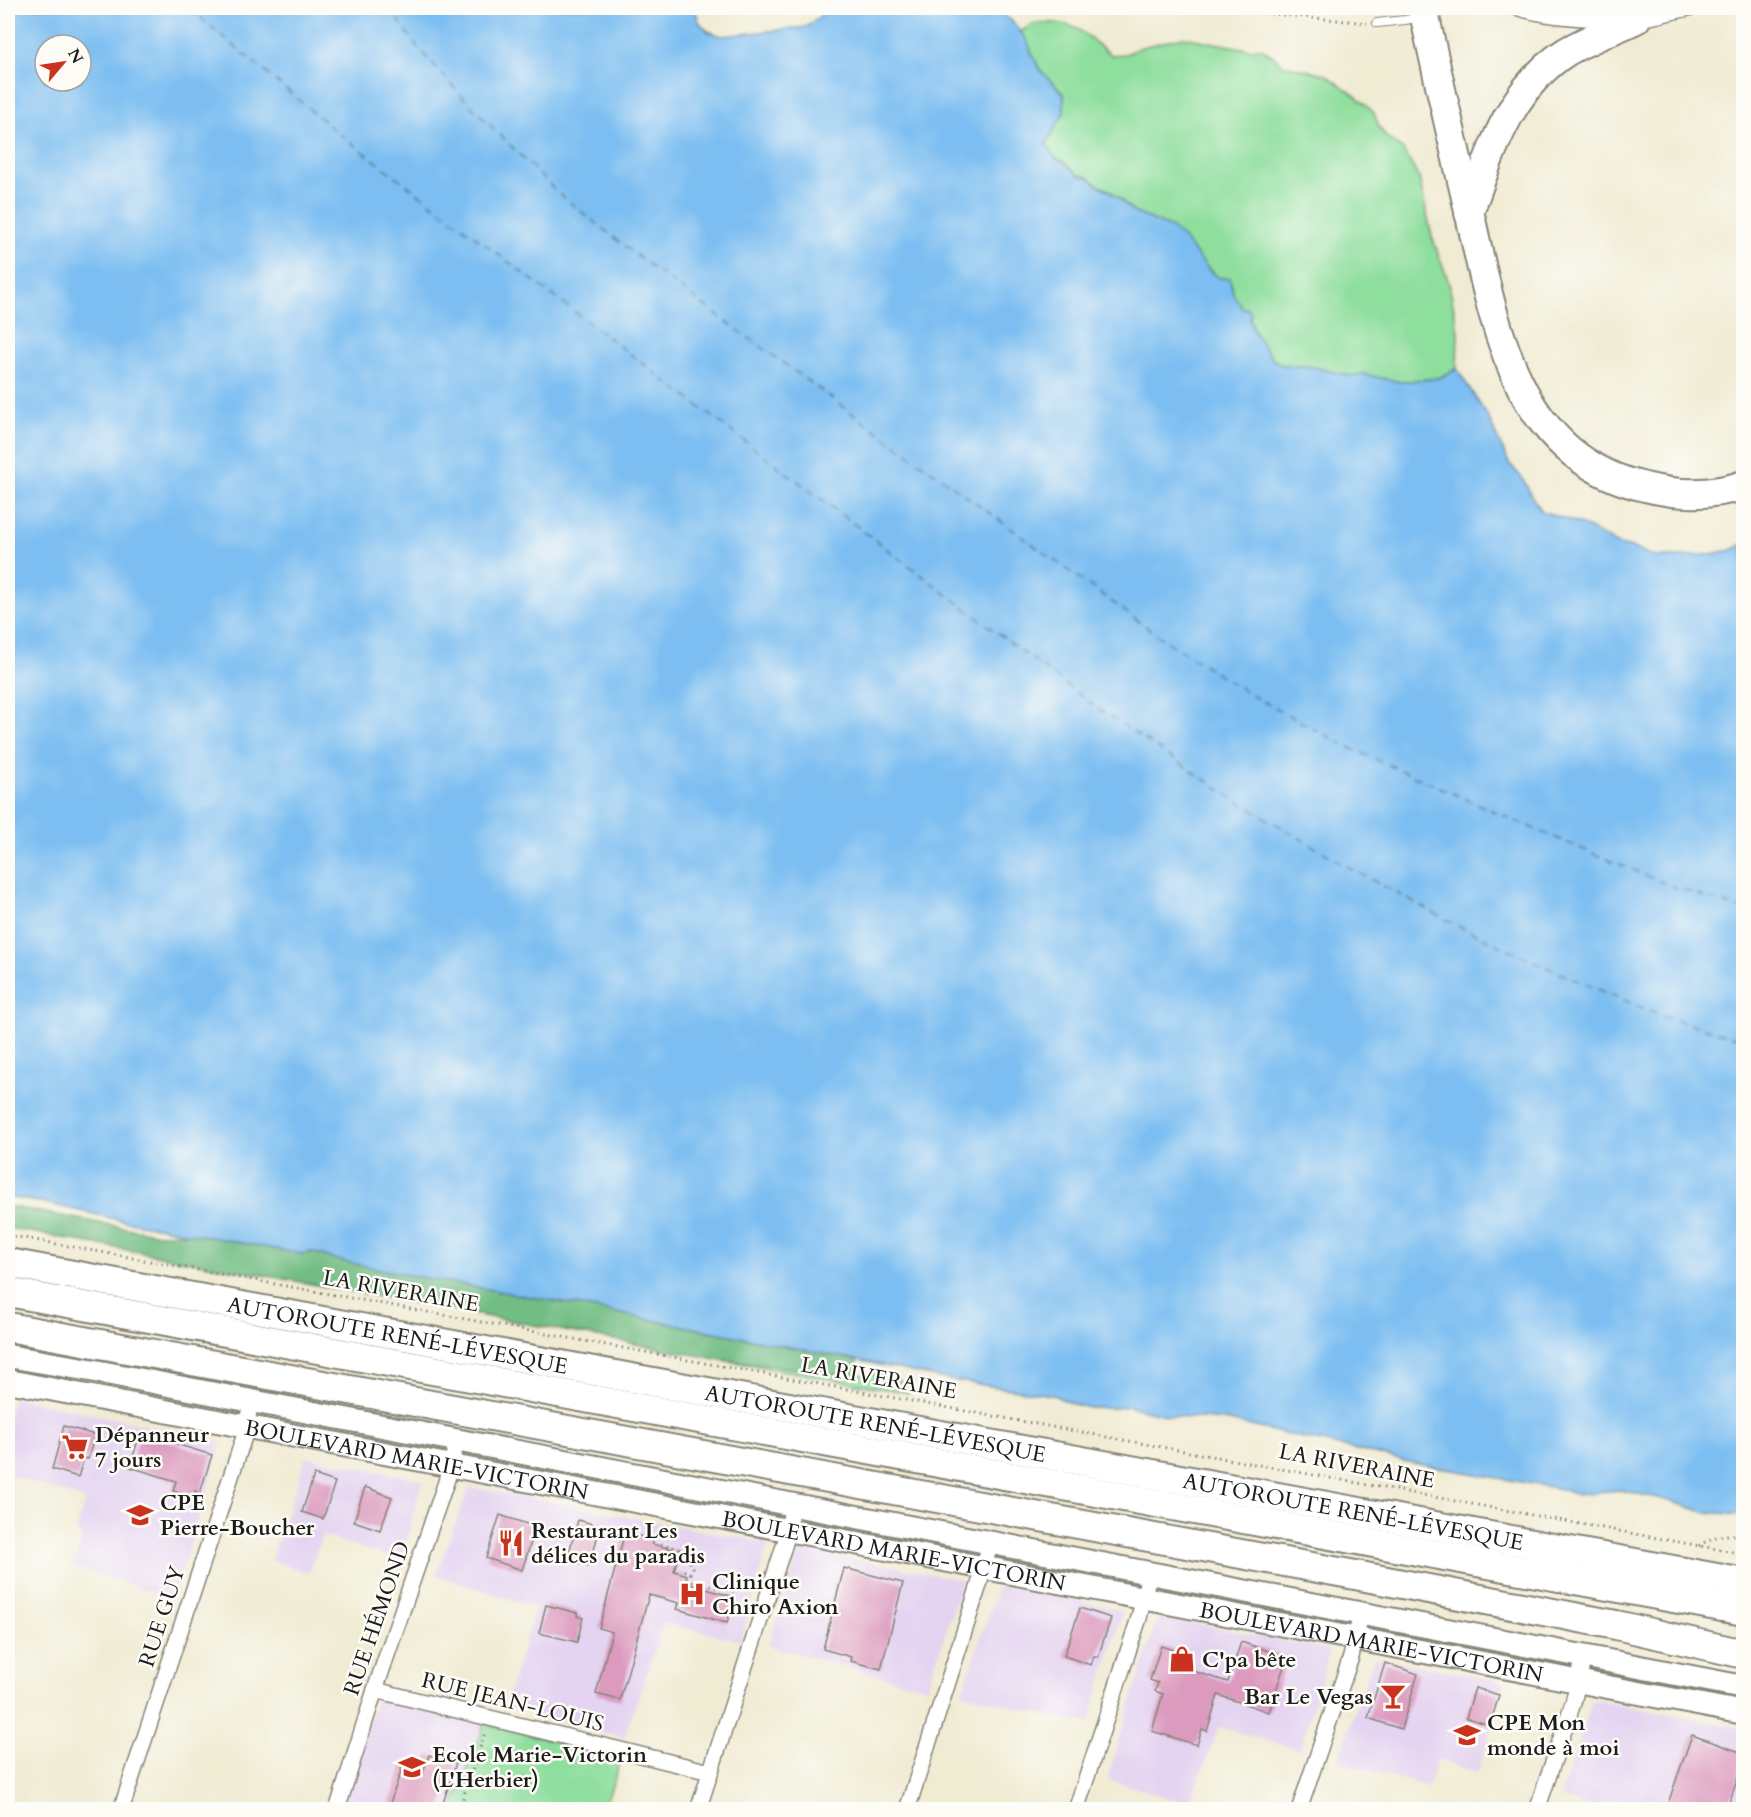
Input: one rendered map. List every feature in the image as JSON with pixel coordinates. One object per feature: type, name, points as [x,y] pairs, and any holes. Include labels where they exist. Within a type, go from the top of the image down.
[{"type":"highway","points":[[1424,12],[1490,303],[1502,346],[1524,395],[1556,438],[1594,468],[1607,475],[1636,485],[1665,491],[1693,493],[1724,490],[1743,485]]},
{"type":"highway","points":[[1469,213],[1501,128],[1526,88],[1552,62],[1568,51],[1636,19]]},
{"type":"highway","name":"AUTOROUTE RENÉ-LÉVESQUE","points":[[8,1263],[1743,1583]]},
{"type":"highway","name":"AUTOROUTE RENÉ-LÉVESQUE","points":[[8,1292],[1743,1611]]},
{"type":"highway","points":[[8,1311],[1743,1630]]},
{"type":"highway","points":[[8,1327],[1350,1574],[1616,1625],[1743,1654]]},
{"type":"street","points":[[1519,8],[1573,17],[1636,19],[1689,8]]},
{"type":"street","name":"BOULEVARD MARIE-VICTORIN","points":[[8,1356],[1743,1687]]},
{"type":"street","name":"BOULEVARD MARIE-VICTORIN","points":[[8,1381],[1743,1713]]},
{"type":"street","name":"RUE GUY","points":[[121,1809],[246,1426],[251,1402]]},
{"type":"street","name":"RUE HÉMOND","points":[[337,1809],[457,1442]]},
{"type":"street","points":[[698,1809],[788,1530],[793,1505]]},
{"type":"street","points":[[907,1809],[990,1543]]},
{"type":"street","points":[[1076,1809],[1144,1598],[1149,1574]]},
{"type":"street","points":[[1299,1809],[1355,1640],[1361,1614]]},
{"type":"street","points":[[1537,1809],[1578,1682],[1584,1656]]},
{"type":"street","name":"RUE JEAN-LOUIS","points":[[375,1690],[710,1772]]},
{"type":"lane","points":[[1377,23],[1405,20],[1424,12]]},
{"type":"path","points":[[1211,8],[1377,23]]},
{"type":"path","name":"LA RIVERAINE","points":[[8,1235],[1743,1554]]},
{"type":"path","points":[[1700,1546],[1708,1539],[1722,1535],[1743,1535]]},
{"type":"path","points":[[661,1544],[682,1550],[693,1567],[688,1581],[737,1592],[743,1567]]},
{"type":"path","points":[[687,1557],[693,1555]]},
{"type":"path","points":[[681,1573],[682,1570],[690,1573]]},
{"type":"path","points":[[459,1809],[487,1728]]},
{"type":"shaded area","name":"CPE Pierre-Boucher","points":[[14,1397],[221,1442],[173,1599],[72,1566],[82,1540],[76,1530],[85,1500],[8,1474],[8,1417]]},
{"type":"shaded area","points":[[306,1457],[422,1480],[401,1561],[322,1535],[309,1573],[271,1560]]},
{"type":"shaded area","points":[[469,1487],[768,1543],[741,1641],[664,1623],[624,1738],[505,1705],[536,1608],[436,1575]]},
{"type":"shaded area","points":[[800,1549],[963,1580],[927,1688],[768,1646]]},
{"type":"shaded area","points":[[999,1585],[1123,1610],[1089,1723],[1044,1715],[962,1693]]},
{"type":"shaded area","points":[[1158,1616],[1330,1650],[1300,1750],[1219,1727],[1189,1804],[1107,1779]]},
{"type":"shaded area","points":[[1374,1657],[1505,1682],[1478,1773],[1437,1759],[1428,1787],[1338,1761]]},
{"type":"shaded area","name":"Ecole Marie-Victorin (L'Herbier)","points":[[378,1695],[485,1724],[452,1809],[340,1810]]},
{"type":"shaded area","points":[[1600,1701],[1743,1728],[1743,1809],[1597,1809],[1560,1797],[1592,1702]]},
{"type":"green space","points":[[1047,23],[1077,29],[1112,55],[1126,54],[1142,47],[1183,37],[1247,49],[1261,48],[1283,65],[1325,74],[1357,97],[1374,113],[1386,137],[1403,150],[1419,178],[1432,237],[1449,283],[1458,332],[1457,369],[1439,378],[1400,382],[1363,374],[1351,376],[1313,367],[1283,365],[1273,360],[1254,332],[1250,319],[1233,294],[1232,286],[1226,278],[1220,279],[1155,221],[1135,213],[1111,191],[1088,177],[1078,175],[1064,162],[1055,158],[1046,144],[1064,112],[1064,94],[1040,70],[1020,32],[1033,24]]},
{"type":"green space","points":[[8,1206],[159,1234],[188,1233],[302,1254],[313,1252],[414,1276],[857,1360],[856,1373],[842,1375],[722,1360],[8,1228]]},
{"type":"green space","points":[[723,1360],[842,1375],[880,1374],[906,1385],[909,1393]]},
{"type":"green space","points":[[485,1724],[622,1757],[604,1809],[452,1810]]},
{"type":"water","points":[[8,8],[695,8],[699,22],[708,31],[722,36],[806,27],[820,16],[824,8],[975,8],[998,12],[1011,20],[1027,40],[1041,71],[1064,94],[1064,112],[1046,144],[1055,158],[1064,162],[1078,175],[1088,177],[1110,191],[1135,213],[1172,228],[1211,272],[1220,278],[1230,278],[1233,294],[1242,308],[1247,308],[1251,312],[1250,319],[1254,332],[1273,360],[1283,365],[1313,367],[1351,376],[1363,374],[1400,382],[1439,378],[1457,369],[1488,417],[1509,463],[1523,479],[1542,511],[1582,525],[1616,544],[1657,557],[1704,555],[1732,550],[1743,544],[1743,1515],[1704,1512],[1659,1498],[1619,1490],[1575,1494],[1561,1489],[1418,1464],[1224,1420],[1166,1415],[1127,1406],[1090,1408],[1073,1404],[1053,1395],[950,1380],[581,1306],[414,1276],[337,1260],[313,1252],[302,1254],[124,1221],[8,1197]]},
{"type":"building","name":"Dépanneur 7 jours","points":[[64,1426],[95,1435],[88,1459],[84,1458],[78,1477],[52,1469]]},
{"type":"building","points":[[140,1433],[212,1455],[200,1493],[195,1491],[193,1497],[173,1491],[176,1481],[130,1467]]},
{"type":"building","points":[[314,1475],[335,1482],[323,1519],[302,1512]]},
{"type":"building","points":[[365,1487],[392,1497],[380,1530],[354,1521]]},
{"type":"building","name":"Restaurant Les délices du paradis","points":[[500,1515],[536,1527],[522,1570],[486,1558]]},
{"type":"building","points":[[578,1520],[600,1526],[590,1566],[567,1560]]},
{"type":"building","points":[[625,1532],[653,1540],[652,1544],[680,1551],[674,1571],[687,1575],[685,1583],[734,1597],[727,1623],[677,1609],[679,1603],[649,1595],[620,1700],[596,1694],[612,1632],[599,1628]]},
{"type":"building","points":[[844,1568],[903,1583],[881,1669],[850,1661],[851,1657],[823,1649]]},
{"type":"building","points":[[546,1605],[578,1613],[577,1616],[583,1618],[577,1642],[539,1633]]},
{"type":"building","points":[[1080,1608],[1111,1618],[1098,1657],[1094,1656],[1091,1665],[1064,1656]]},
{"type":"building","points":[[1241,1642],[1287,1657],[1269,1712],[1218,1695],[1207,1731],[1202,1729],[1197,1745],[1152,1731],[1163,1694],[1155,1691],[1158,1683],[1150,1680],[1161,1646],[1187,1654],[1183,1668],[1228,1682]]},
{"type":"building","name":"Bar Le Vegas","points":[[1385,1663],[1418,1674],[1401,1729],[1368,1718]]},
{"type":"building","points":[[1475,1688],[1499,1695],[1490,1725],[1466,1718]]},
{"type":"building","points":[[1692,1735],[1743,1753],[1743,1763],[1727,1809],[1666,1809]]},
{"type":"building","points":[[429,1755],[456,1763],[441,1809],[388,1809],[403,1765],[423,1772]]},
{"type":"ferry route","points":[[189,8],[332,128],[1094,706],[1231,797],[1355,871],[1458,926],[1557,972],[1665,1017],[1744,1040]]},
{"type":"ferry route","points":[[389,8],[419,49],[475,110],[559,194],[654,269],[1163,639],[1251,695],[1346,746],[1527,826],[1674,887],[1744,910]]},
{"type":"place","name":"Dépanneur 7 jours","points":[[75,1447]]},
{"type":"place","name":"CPE Pierre-Boucher","points":[[140,1515]]},
{"type":"place","name":"Restaurant Les délices du paradis","points":[[511,1543]]},
{"type":"place","name":"Clinique Chiro Axion","points":[[692,1594]]},
{"type":"place","name":"C'pa bête","points":[[1182,1659]]},
{"type":"place","name":"Bar Le Vegas","points":[[1393,1696]]},
{"type":"place","name":"CPE Mon monde à moi","points":[[1467,1735]]},
{"type":"place","name":"Ecole Marie-Victorin (L'Herbier)","points":[[412,1767]]}]
